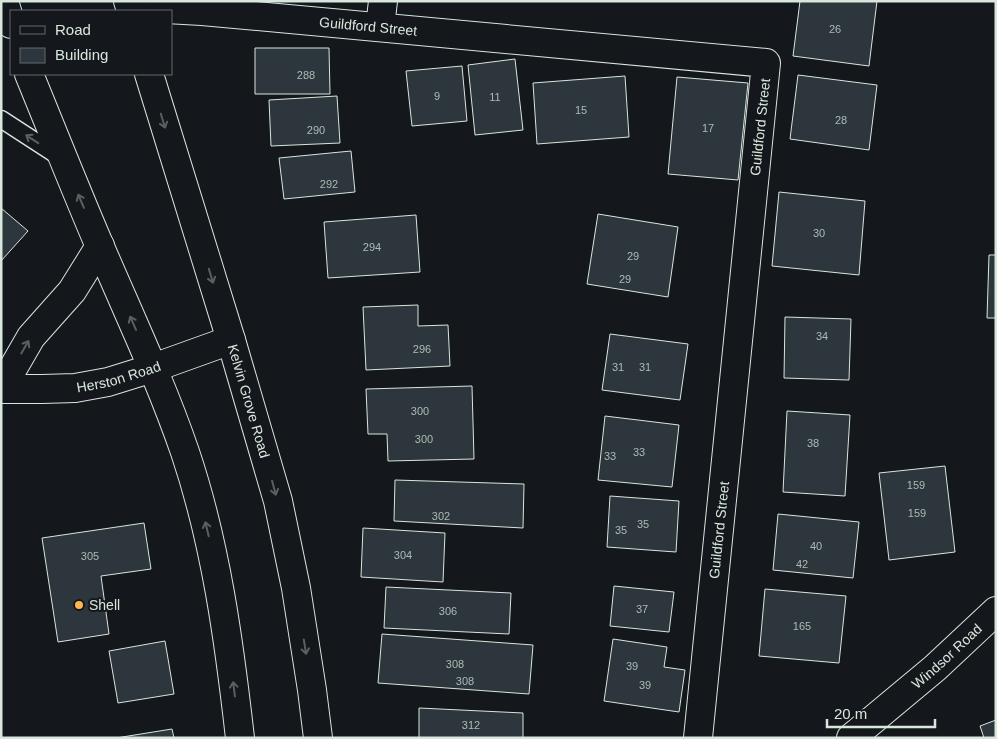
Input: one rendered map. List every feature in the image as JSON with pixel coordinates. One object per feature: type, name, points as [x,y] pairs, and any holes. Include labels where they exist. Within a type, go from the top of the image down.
[{"type":"main road","points":[[4,1],[10,21]]},
{"type":"main road","name":"Guildford Street","points":[[130,6],[202,11],[382,14],[766,63],[698,738]]},
{"type":"main road","points":[[29,75],[63,159],[153,368],[185,452],[202,511],[216,572],[226,627],[240,738]]},
{"type":"main road","name":"Kelvin Grove Road","points":[[149,75],[231,340],[278,501],[296,588],[318,738]]},
{"type":"main road","points":[[1,389],[31,337],[72,291],[100,246]]},
{"type":"main road","name":"Herston Road","points":[[1,389],[75,388],[113,380],[231,340]]},
{"type":"main road","name":"Windsor Road","points":[[852,738],[935,668],[996,611]]},
{"type":"lane","points":[[1,119],[63,159]]},
{"type":"building","points":[[800,1],[877,1],[869,66],[793,56]]},
{"type":"building","points":[[255,48],[329,48],[330,94],[255,94]]},
{"type":"building","points":[[515,59],[523,130],[475,135],[468,65]]},
{"type":"building","points":[[462,66],[467,121],[412,126],[406,71]]},
{"type":"building","points":[[798,75],[877,85],[869,150],[790,139]]},
{"type":"building","points":[[625,76],[629,137],[537,144],[533,83]]},
{"type":"building","points":[[677,77],[748,83],[738,180],[668,174]]},
{"type":"building","points":[[337,96],[340,143],[271,146],[269,100]]},
{"type":"building","points":[[351,151],[355,192],[284,199],[279,158]]},
{"type":"building","points":[[779,192],[865,201],[859,275],[772,266]]},
{"type":"building","points":[[1,208],[28,231],[1,261]]},
{"type":"building","points":[[598,214],[678,227],[668,297],[587,284]]},
{"type":"building","points":[[416,215],[420,272],[328,278],[324,222]]},
{"type":"building","points":[[989,255],[996,255],[996,318],[987,318]]},
{"type":"building","points":[[418,305],[418,326],[448,325],[450,366],[366,370],[363,307]]},
{"type":"building","points":[[785,317],[851,319],[849,380],[784,378]]},
{"type":"building","points":[[610,334],[688,344],[680,400],[602,390]]},
{"type":"building","points":[[472,386],[474,459],[388,461],[387,434],[368,434],[366,389]]},
{"type":"building","points":[[787,411],[850,415],[845,496],[783,492]]},
{"type":"building","points":[[605,416],[679,425],[672,487],[598,480]]},
{"type":"building","points":[[945,466],[955,552],[889,560],[879,473]]},
{"type":"building","points":[[395,480],[524,484],[523,528],[394,521]]},
{"type":"building","points":[[610,496],[679,501],[676,552],[607,547]]},
{"type":"building","points":[[778,514],[859,522],[853,578],[773,570]]},
{"type":"building","name":"Shell","points":[[144,523],[151,569],[101,576],[109,634],[58,642],[42,538]]},
{"type":"building","points":[[363,528],[445,533],[443,582],[361,577]]},
{"type":"building","points":[[614,586],[674,592],[669,632],[610,626]]},
{"type":"building","points":[[386,587],[511,593],[509,634],[384,628]]},
{"type":"building","points":[[765,589],[846,596],[839,663],[759,656]]},
{"type":"building","points":[[382,634],[533,645],[529,694],[378,683]]},
{"type":"building","points":[[613,639],[667,647],[664,667],[685,670],[679,712],[604,701]]},
{"type":"building","points":[[165,641],[174,694],[118,703],[109,651]]},
{"type":"building","points":[[419,708],[523,713],[523,738],[419,738]]},
{"type":"building","points":[[996,720],[996,738],[984,738],[980,726]]},
{"type":"building","points":[[172,729],[174,738],[116,738]]},
{"type":"place","name":"Shell","points":[[79,605]]}]
